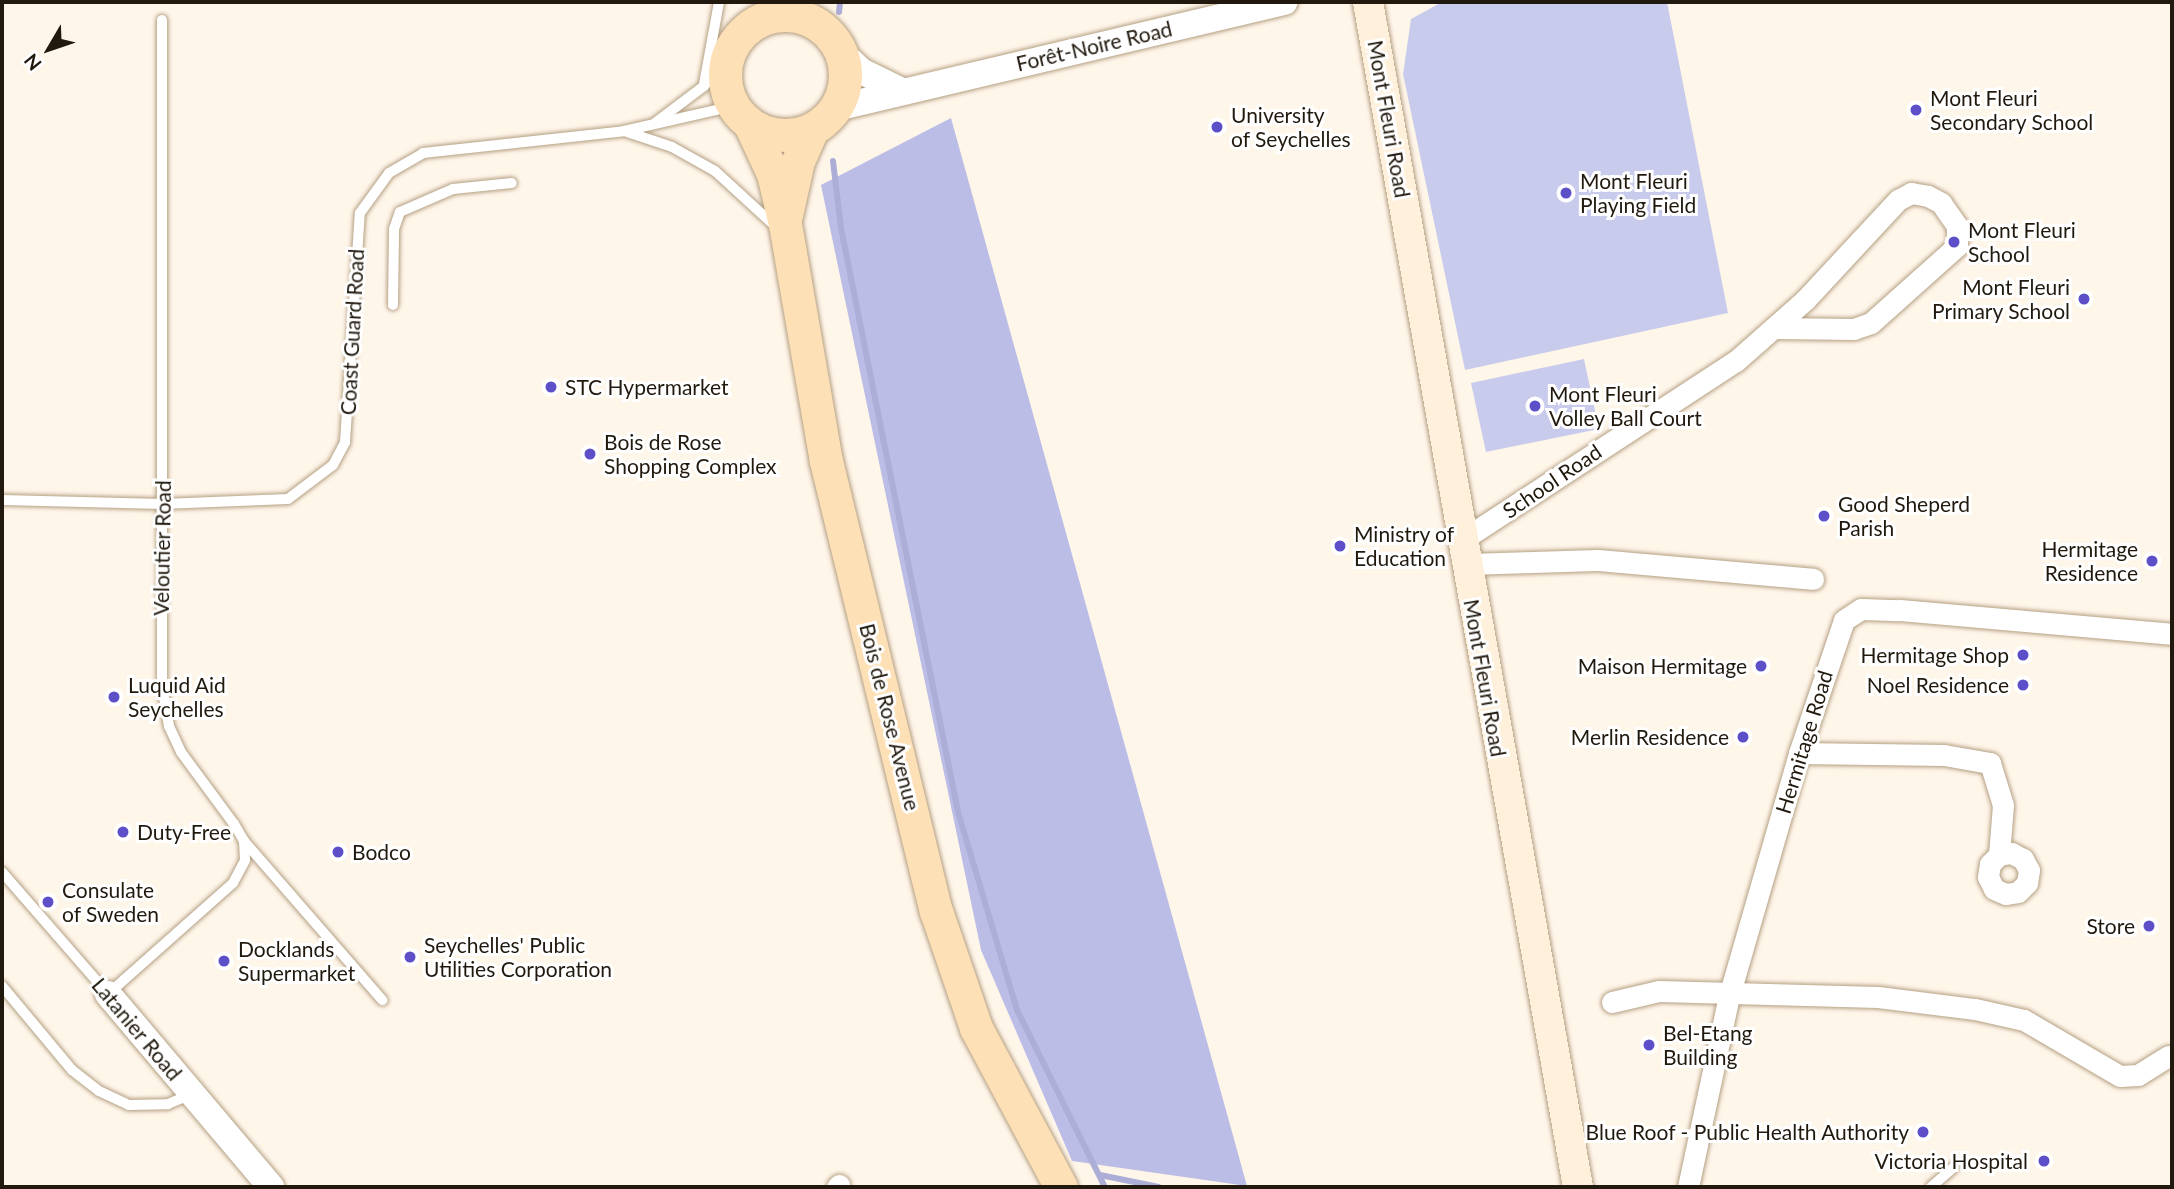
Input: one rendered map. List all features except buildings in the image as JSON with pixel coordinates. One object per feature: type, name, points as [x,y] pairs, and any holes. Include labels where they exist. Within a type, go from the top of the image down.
[{"type":"main road","name":"Mont Fleuri Road","points":[[1363,7],[1466,551],[1502,776],[1578,1187]]},
{"type":"main road","points":[[799,10],[827,31],[842,53],[846,72],[824,119],[780,135],[742,115],[726,82],[728,56],[750,15],[784,15],[799,10]]},
{"type":"main road","name":"Bois de Rose Avenue","points":[[742,115],[773,174],[786,232],[826,461],[936,911],[976,1028],[1061,1187]]},
{"type":"main road","name":"Bois de Rose Avenue","points":[[786,232],[789,192],[824,119]]},
{"type":"street","name":"Forêt-Noire Road","points":[[824,119],[902,91],[1285,2]]},
{"type":"street","points":[[842,53],[861,71],[902,91]]},
{"type":"street","name":"School Road","points":[[1466,551],[1736,362],[1775,328],[1882,215],[1911,193],[1941,203],[1957,226],[1957,246],[1871,323],[1854,329],[1775,328]]},
{"type":"street","points":[[1466,551],[1814,579]]},
{"type":"street","name":"Hermitage Road","points":[[1688,1187],[1729,996],[1799,753],[1843,620],[1861,609],[2172,634]]},
{"type":"street","points":[[1799,753],[1944,755],[1990,763],[2003,805],[1999,855]]},
{"type":"street","points":[[1612,1002],[1658,991],[1729,996],[1878,997],[1975,1009],[2024,1020],[2120,1076],[2138,1074],[2169,1056]]},
{"type":"street","name":"Latanier Road","points":[[108,994],[271,1187]]},
{"type":"lane","points":[[704,86],[719,2]]},
{"type":"lane","name":"Veloutier Road","points":[[162,20],[162,675],[169,726],[181,752],[244,841],[382,1000]]},
{"type":"lane","name":"Coast Guard Road","points":[[650,127],[704,86],[728,56]]},
{"type":"lane","name":"Coast Guard Road","points":[[2,500],[163,504],[288,499],[333,465],[345,442],[351,401],[355,253],[360,213],[389,173],[423,153],[451,148],[624,131],[742,115]]},
{"type":"lane","points":[[624,131],[672,147],[715,171],[786,232]]},
{"type":"lane","points":[[393,305],[394,229],[400,212],[453,189],[512,183]]},
{"type":"lane","points":[[108,994],[233,883],[245,860],[244,841]]},
{"type":"lane","name":"Latanier Road","points":[[2,872],[108,994]]},
{"type":"lane","points":[[2,986],[72,1070],[99,1091],[129,1105],[168,1104],[192,1094]]},
{"type":"lane","points":[[1931,1187],[1954,1167]]},
{"type":"shaded area","name":"Mont Fleuri Playing Field","points":[[1442,2],[1667,2],[1728,313],[1465,370],[1403,74],[1411,19]]},
{"type":"shaded area","points":[[951,118],[1247,1186],[1072,1161],[981,950],[821,185]]},
{"type":"shaded area","name":"Mont Fleuri Volley Ball Court","points":[[1584,359],[1599,429],[1486,452],[1471,383]]},
{"type":"waterway","points":[[839,12],[840,2]]},
{"type":"waterway","points":[[833,161],[841,228],[958,812],[1017,1010],[1105,1187]]},
{"type":"waterway","points":[[1100,1175],[1159,1187]]},
{"type":"place","name":"Mont Fleuri Secondary School","points":[[1916,110]]},
{"type":"place","name":"University of Seychelles","points":[[1217,127]]},
{"type":"place","name":"Mont Fleuri Playing Field","points":[[1566,193]]},
{"type":"place","name":"Mont Fleuri School","points":[[1954,242]]},
{"type":"place","name":"Mont Fleuri Primary School","points":[[2084,299]]},
{"type":"place","name":"STC Hypermarket","points":[[551,387]]},
{"type":"place","name":"Mont Fleuri Volley Ball Court","points":[[1535,406]]},
{"type":"place","name":"Bois de Rose Shopping Complex","points":[[590,454]]},
{"type":"place","name":"Good Sheperd Parish","points":[[1824,516]]},
{"type":"place","name":"Ministry of Education","points":[[1340,546]]},
{"type":"place","name":"Hermitage Residence","points":[[2152,561]]},
{"type":"place","name":"Hermitage Shop","points":[[2023,655]]},
{"type":"place","name":"Maison Hermitage","points":[[1761,666]]},
{"type":"place","name":"Noel Residence","points":[[2023,685]]},
{"type":"place","name":"Luquid Aid Seychelles","points":[[114,697]]},
{"type":"place","name":"Merlin Residence","points":[[1743,737]]},
{"type":"place","name":"Duty-Free","points":[[123,832]]},
{"type":"place","name":"Bodco","points":[[338,852]]},
{"type":"place","name":"Consulate of Sweden","points":[[48,902]]},
{"type":"place","name":"Store","points":[[2149,926]]},
{"type":"place","name":"Seychelles' Public Utilities Corporation","points":[[410,957]]},
{"type":"place","name":"Docklands Supermarket","points":[[224,961]]},
{"type":"place","name":"Bel-Etang Building","points":[[1649,1045]]},
{"type":"place","name":"Blue Roof - Public Health Authority","points":[[1923,1132]]},
{"type":"place","name":"Victoria Hospital","points":[[2044,1161]]}]
